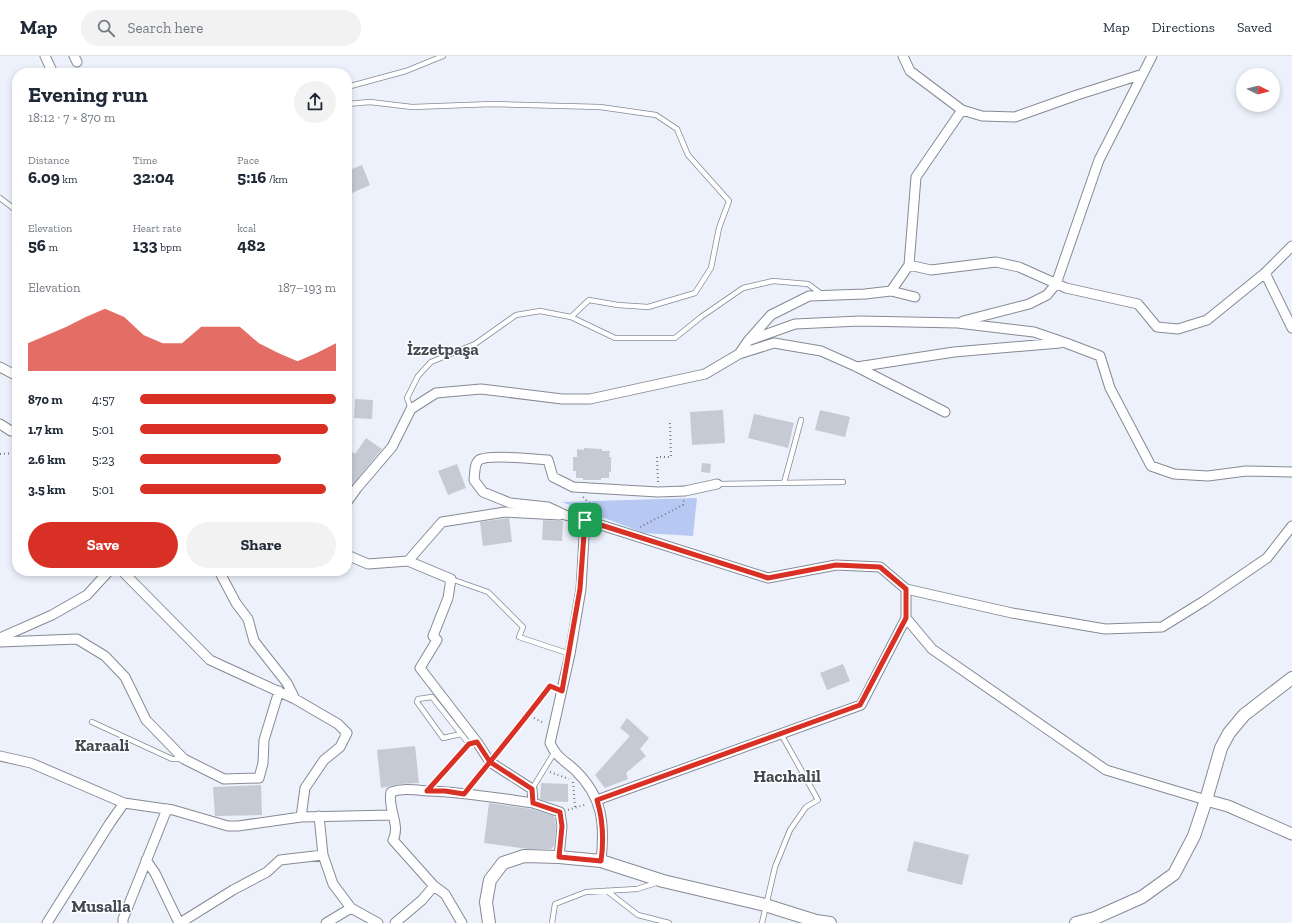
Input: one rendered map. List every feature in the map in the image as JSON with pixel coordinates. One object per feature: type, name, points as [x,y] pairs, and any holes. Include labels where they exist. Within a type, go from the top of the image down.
[{"type":"main road","points":[[1076,923],[1095,918],[1142,897],[1174,874],[1194,836],[1222,748],[1229,733],[1244,715],[1292,678]]},
{"type":"main road","points":[[489,923],[486,902],[490,880],[503,863],[524,856],[559,857],[601,861],[663,881],[765,905],[816,921],[830,923]]},
{"type":"street","points":[[45,56],[51,68]]},
{"type":"street","points":[[903,56],[910,71],[962,110],[982,116],[1015,117],[1142,74]]},
{"type":"street","points":[[958,322],[1030,304],[1046,295],[1056,284],[1099,160],[1152,56]]},
{"type":"street","points":[[891,291],[909,265],[916,177],[962,110]]},
{"type":"street","points":[[909,265],[931,270],[996,262],[1019,266],[1066,288],[1138,304],[1157,327],[1178,329],[1207,320],[1265,273],[1292,246]]},
{"type":"street","points":[[1265,273],[1292,328]]},
{"type":"street","points":[[740,354],[748,341],[771,315],[809,296],[865,294],[891,291],[915,297]]},
{"type":"street","points":[[748,341],[795,324],[860,321],[958,322],[1034,332],[1100,356],[1110,388],[1151,466],[1174,474],[1208,476],[1246,471],[1292,472]]},
{"type":"street","points":[[352,495],[392,447],[411,409],[436,393],[481,389],[562,399],[590,399],[706,374],[740,354],[774,343],[821,351],[857,367],[945,412]]},
{"type":"street","points":[[857,367],[954,352],[1066,343]]},
{"type":"street","points":[[0,368],[12,374]]},
{"type":"street","points":[[0,424],[12,431]]},
{"type":"street","points":[[717,484],[685,491],[658,492],[573,486],[553,477],[548,460],[489,457],[480,460],[475,465],[474,480],[483,492],[510,503],[548,507],[565,515],[768,578],[836,565],[880,567],[906,589],[1012,614],[1105,629],[1162,627],[1204,601],[1267,558],[1292,526]]},
{"type":"street","points":[[408,561],[442,522],[505,512],[565,515]]},
{"type":"street","points":[[585,520],[580,589],[570,654],[550,743],[554,753],[575,770],[589,786],[597,800],[602,816],[603,849],[601,861]]},
{"type":"street","points":[[352,558],[368,564],[408,561],[451,579],[448,598],[433,636],[437,640],[420,668],[473,743],[490,762],[532,789],[533,803]]},
{"type":"street","points":[[0,638],[52,615],[87,595],[104,576]]},
{"type":"street","points":[[127,576],[210,660],[295,699],[338,724],[347,733],[340,747],[324,760],[305,788],[301,817]]},
{"type":"street","points":[[221,576],[236,603],[248,619],[254,641],[287,683],[295,699]]},
{"type":"street","points":[[597,800],[860,705],[906,618],[906,589]]},
{"type":"street","points":[[906,618],[932,649],[1106,770],[1228,806],[1292,834]]},
{"type":"street","points":[[0,638],[77,639],[105,656],[125,677],[146,720],[184,759],[224,779],[259,778],[263,763],[264,740],[279,691]]},
{"type":"street","points":[[0,756],[30,763],[124,803],[167,809],[228,826],[238,826],[301,817],[392,815]]},
{"type":"street","points":[[462,923],[445,894],[434,886],[393,840],[396,829],[389,799],[391,792],[413,789],[445,791],[533,803],[560,812],[562,826],[559,857]]},
{"type":"street","points":[[47,923],[124,803]]},
{"type":"street","points":[[123,923],[146,860],[167,809]]},
{"type":"street","points":[[319,816],[323,856],[333,884],[351,908],[378,923]]},
{"type":"street","points":[[146,860],[155,873],[180,923],[232,890],[266,872],[280,860],[323,856]]},
{"type":"street","points":[[395,923],[422,900],[434,886]]},
{"type":"street","points":[[326,923],[351,908]]},
{"type":"lane","points":[[352,86],[406,71],[443,56]]},
{"type":"lane","points":[[352,104],[370,102],[412,107],[493,104],[600,107],[656,115],[677,129],[688,155],[729,201],[719,228],[711,268],[695,293],[648,307],[618,305],[589,300],[571,317]]},
{"type":"lane","points":[[0,198],[12,207]]},
{"type":"lane","points":[[411,409],[407,398],[418,376],[430,362],[475,344],[516,315],[540,312],[571,317],[615,338],[675,338],[701,317],[743,288],[772,281],[808,284],[824,295]]},
{"type":"lane","points":[[784,483],[801,420]]},
{"type":"lane","points":[[717,484],[843,482]]},
{"type":"lane","points":[[451,579],[488,592],[523,627],[520,637],[570,654]]},
{"type":"lane","points":[[464,794],[550,686],[562,691]]},
{"type":"lane","points":[[460,734],[443,738],[417,702],[418,699],[432,697],[460,734],[473,743]]},
{"type":"lane","points":[[92,722],[172,759],[184,759]]},
{"type":"lane","points":[[762,923],[775,867],[790,830],[806,807],[818,800],[781,734]]},
{"type":"lane","points":[[532,789],[554,753]]},
{"type":"lane","points":[[552,923],[555,904],[586,892],[637,889],[663,881]]},
{"type":"lane","points":[[607,891],[638,915],[669,923]]},
{"type":"path","points":[[658,492],[657,457],[671,457],[670,423]]},
{"type":"path","points":[[0,454],[12,453]]},
{"type":"path","points":[[573,486],[599,514],[606,516]]},
{"type":"path","points":[[639,527],[683,505],[685,491]]},
{"type":"path","points":[[528,715],[553,728]]},
{"type":"path","points":[[427,791],[473,743]]},
{"type":"path","points":[[543,770],[573,780],[575,807]]},
{"type":"path","points":[[560,812],[597,800]]},
{"type":"shaded area","points":[[697,498],[693,536],[644,533],[562,502]]},
{"type":"building","points":[[362,165],[370,185],[352,193],[352,169]]},
{"type":"building","points":[[355,399],[373,400],[372,419],[354,418]]},
{"type":"building","points":[[723,410],[725,443],[692,445],[690,412]]},
{"type":"building","points":[[820,410],[850,417],[845,437],[815,430]]},
{"type":"building","points":[[754,414],[794,423],[788,448],[748,438]]},
{"type":"building","points":[[366,438],[382,449],[352,486],[352,452],[355,454]]},
{"type":"building","points":[[584,448],[610,451],[609,457],[611,457],[611,472],[609,472],[609,478],[601,478],[601,480],[583,480],[583,478],[576,478],[576,471],[573,471],[573,457],[577,457],[577,449],[584,450]]},
{"type":"building","points":[[702,463],[711,464],[710,473],[701,472]]},
{"type":"building","points":[[457,464],[466,488],[448,495],[438,471]]},
{"type":"building","points":[[509,518],[512,542],[483,546],[480,522]]},
{"type":"building","points":[[543,520],[563,521],[562,541],[542,540]]},
{"type":"building","points":[[843,664],[850,681],[827,690],[820,673]]},
{"type":"building","points":[[627,718],[649,738],[640,749],[646,756],[626,773],[628,779],[605,788],[595,775],[630,736],[620,728]]},
{"type":"building","points":[[415,746],[419,783],[400,784],[381,788],[377,750]]},
{"type":"building","points":[[541,783],[568,784],[568,802],[546,801],[540,799]]},
{"type":"building","points":[[261,785],[262,815],[215,816],[213,787]]},
{"type":"building","points":[[489,803],[532,809],[554,816],[556,826],[554,846],[551,849],[528,849],[484,843]]},
{"type":"building","points":[[914,841],[969,855],[962,885],[907,871]]},
{"type":"district","name":"İzzetpaşa","points":[[443,349]]},
{"type":"district","name":"Karaali","points":[[102,745]]},
{"type":"district","name":"Hacıhalil","points":[[787,776]]},
{"type":"district","name":"Musalla","points":[[101,906]]},
{"type":"route","points":[[585,520],[580,589],[570,654],[562,691],[550,686],[528,715],[490,762],[464,794],[445,791],[427,791],[469,744],[477,742],[490,762],[532,789],[533,803],[560,812],[562,826],[559,857],[601,861],[603,849],[602,816],[597,800],[860,705],[906,618],[906,589],[880,567],[836,565],[768,578],[585,520]]}]
